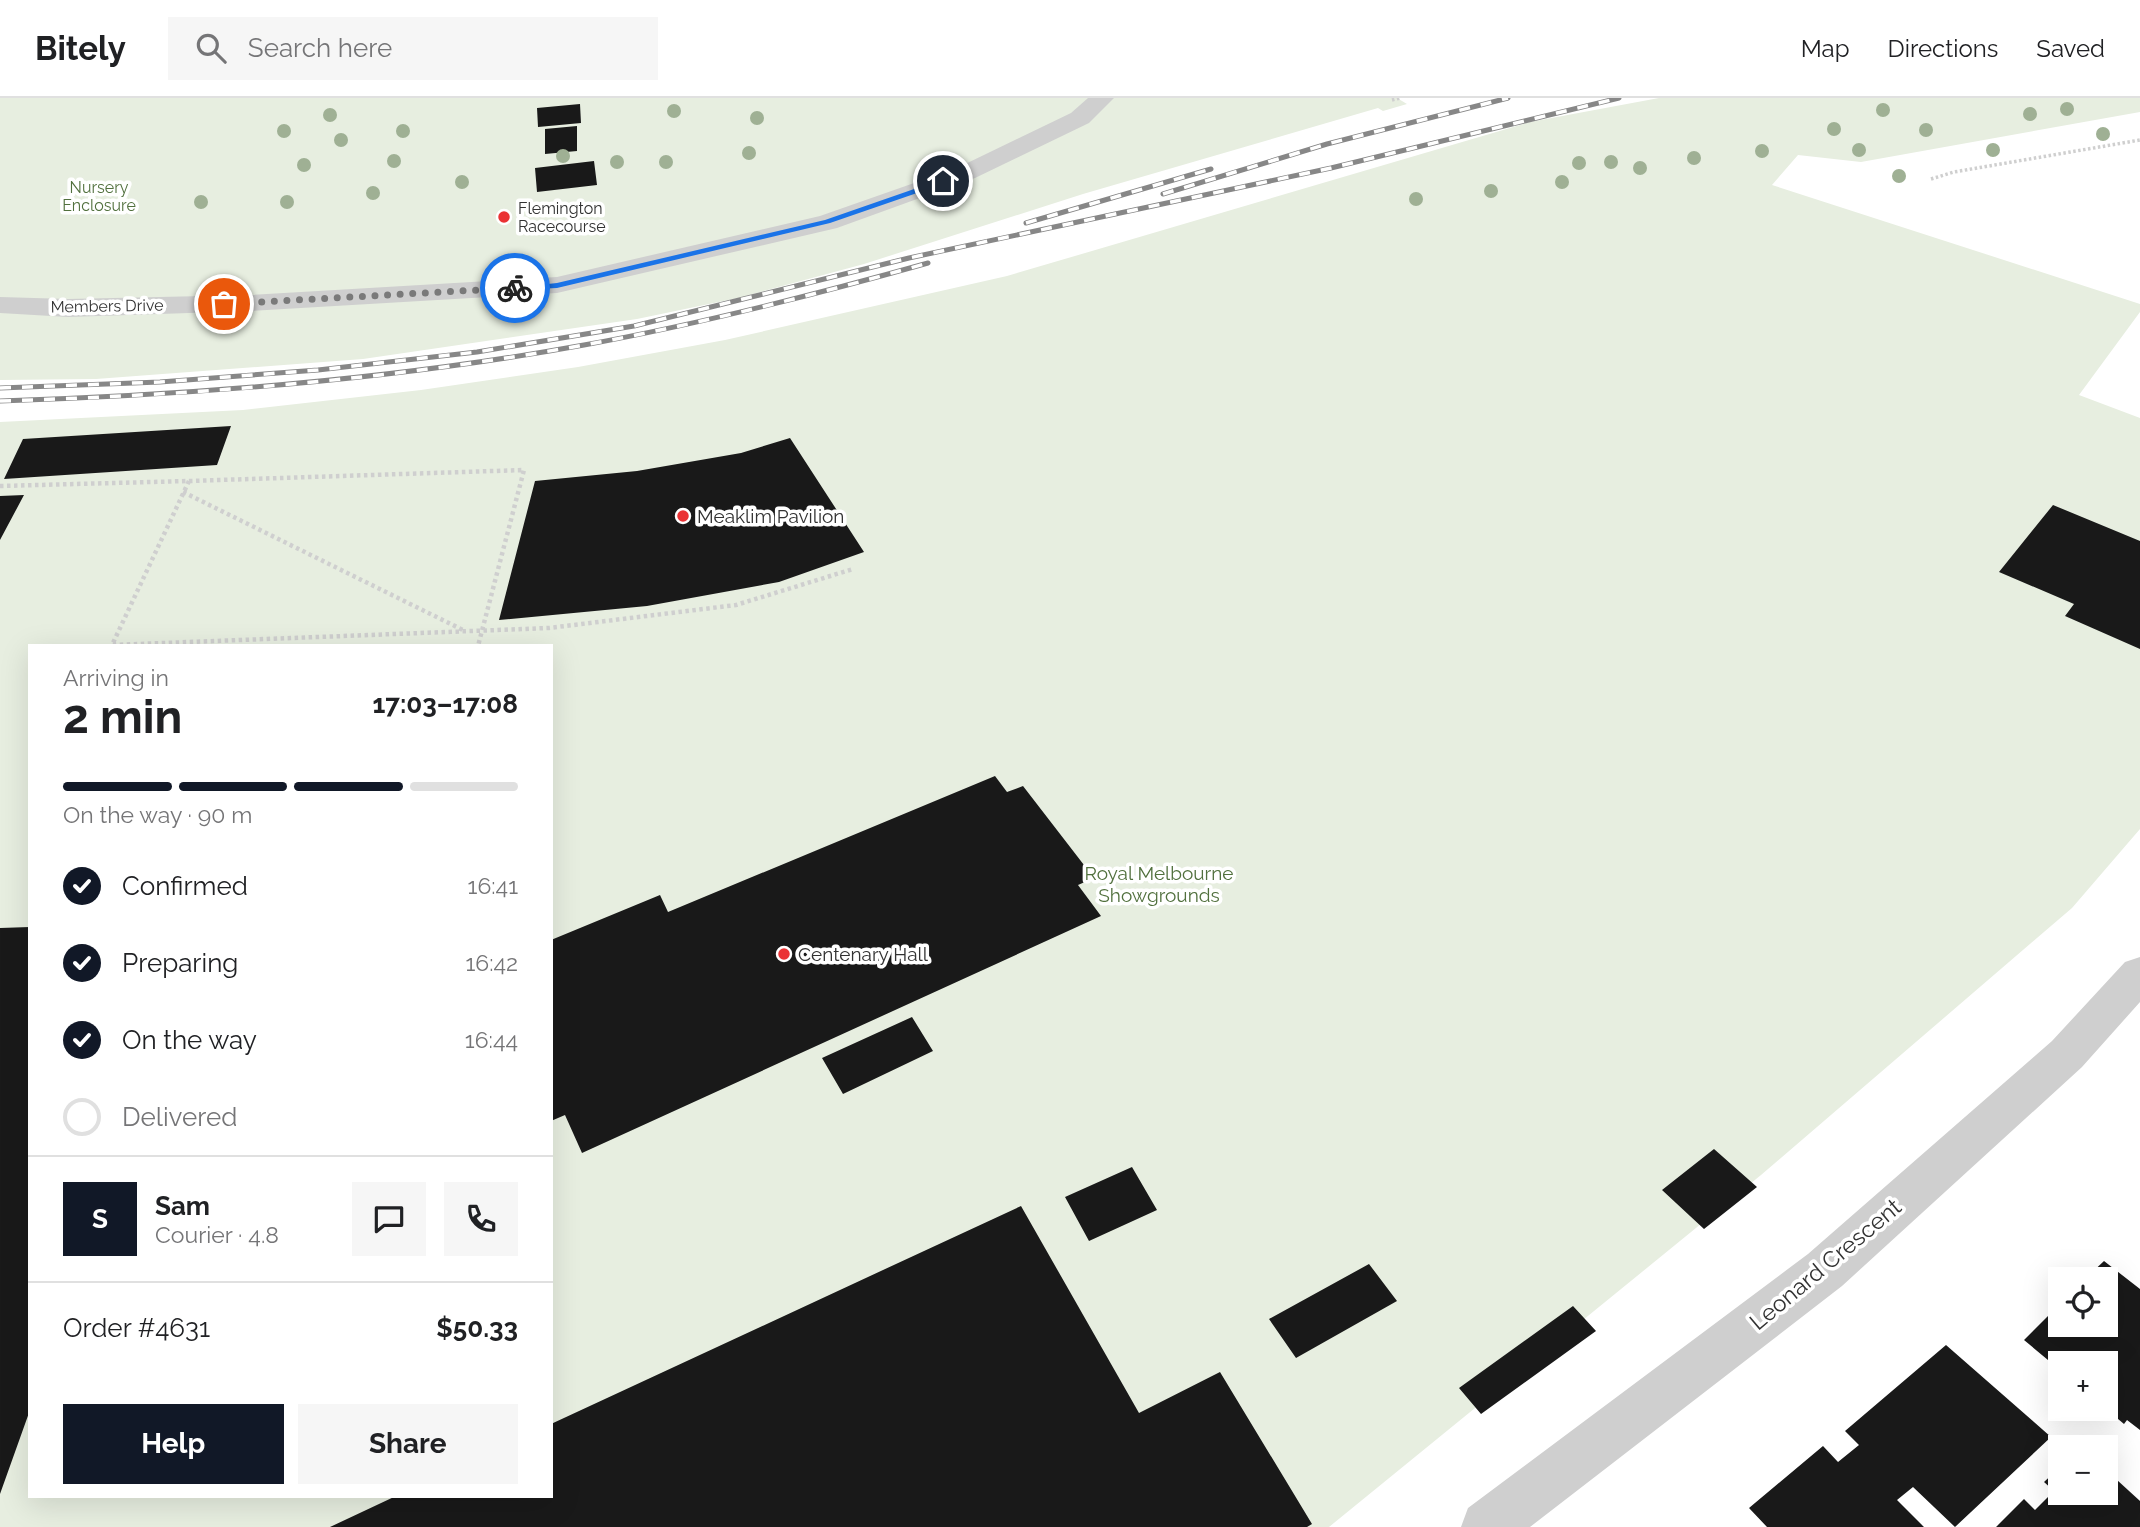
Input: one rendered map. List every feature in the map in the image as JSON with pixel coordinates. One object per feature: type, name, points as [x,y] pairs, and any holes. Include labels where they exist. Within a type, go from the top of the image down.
[{"type":"street","name":"Members Drive","points":[[0,305],[68,308],[250,303],[557,285],[828,222],[966,173],[1080,118],[1101,98]]},
{"type":"street","name":"Leonard Crescent","points":[[1487,1527],[1825,1270],[2067,1054],[2140,974]]},
{"type":"path","points":[[1392,100],[1401,98]]},
{"type":"path","points":[[1931,179],[1954,172],[2140,140]]},
{"type":"path","points":[[0,486],[524,470],[478,644]]},
{"type":"path","points":[[112,644],[189,481]]},
{"type":"path","points":[[183,492],[466,632]]},
{"type":"path","points":[[139,644],[549,628],[736,605],[853,569]]},
{"type":"green space","name":"Flemington Racecourse","points":[[0,98],[1397,98],[1407,104],[1383,111],[1378,108],[1083,194],[864,264],[738,298],[637,319],[363,359],[96,379],[0,380]]},
{"type":"green space","name":"Royal Melbourne Showgrounds","points":[[1659,98],[2140,98],[2140,112],[1861,162],[1798,155],[1772,185],[2140,304],[2140,312],[2079,395],[2140,418],[2140,829],[2072,908],[1761,1175],[1329,1527],[0,1527],[0,422],[243,410],[421,390],[578,367],[725,340],[1007,276],[1530,122]]},
{"type":"building","points":[[580,104],[581,123],[538,127],[537,108]]},
{"type":"building","points":[[577,126],[577,151],[545,154],[545,129]]},
{"type":"building","points":[[594,161],[597,185],[537,192],[535,168]]},
{"type":"building","points":[[231,426],[217,465],[4,479],[23,439]]},
{"type":"building","name":"Meaklim Pavilion","points":[[790,438],[864,552],[779,582],[647,606],[499,620],[535,481],[637,471],[741,453]]},
{"type":"building","points":[[24,495],[0,540],[0,496]]},
{"type":"building","points":[[2053,505],[2140,541],[2140,649],[2065,616],[2074,604],[1999,572]]},
{"type":"building","name":"Centenary Hall","points":[[995,776],[1007,792],[1023,786],[1094,878],[1078,885],[1101,916],[582,1153],[565,1115],[553,1120],[553,939],[660,895],[668,912]]},
{"type":"building","points":[[28,927],[28,1416],[0,1494],[0,928]]},
{"type":"building","points":[[912,1017],[933,1051],[843,1094],[822,1058]]},
{"type":"building","points":[[1714,1149],[1757,1187],[1704,1229],[1662,1190]]},
{"type":"building","points":[[1132,1167],[1157,1210],[1089,1241],[1065,1197]]},
{"type":"building","points":[[1021,1206],[1139,1413],[1220,1372],[1312,1524],[1307,1527],[330,1527],[392,1498],[553,1498],[553,1423]]},
{"type":"building","points":[[2104,1261],[2112,1267],[2098,1267]]},
{"type":"building","points":[[1369,1264],[1397,1301],[1296,1358],[1269,1319]]},
{"type":"building","points":[[2118,1272],[2140,1289],[2140,1430],[2127,1420],[2124,1424],[2118,1419],[2118,1351],[2048,1351],[2048,1360],[2024,1340],[2048,1316],[2048,1337],[2118,1337]]},
{"type":"building","points":[[1573,1306],[1596,1331],[1481,1414],[1459,1388]]},
{"type":"building","points":[[1946,1345],[2049,1435],[2048,1440],[1955,1527],[1913,1487],[1897,1500],[1924,1527],[1767,1527],[1749,1508],[1823,1446],[1838,1462],[1859,1445],[1845,1431]]},
{"type":"building","points":[[2118,1481],[2140,1501],[2140,1527],[1996,1527],[2024,1499],[2035,1510],[2048,1497],[2048,1505],[2118,1505]]},
{"type":"railway","points":[[1163,194],[1327,144],[1508,98]]},
{"type":"railway","points":[[0,388],[160,382],[318,370],[477,352],[634,326],[909,258],[1331,168],[1619,98]]},
{"type":"railway","points":[[1026,223],[1211,169]]},
{"type":"railway","points":[[0,401],[220,390],[438,368],[627,337],[800,297],[928,263]]},
{"type":"way so far","points":[[224,304],[515,288]]},
{"type":"place","name":"Flemington Racecourse","points":[[504,217]]},
{"type":"place","name":"Meaklim Pavilion","points":[[683,516]]},
{"type":"place","name":"Centenary Hall","points":[[784,954]]},
{"type":"route","points":[[515,288],[557,285],[828,222],[943,181]]},
{"type":"park label","name":"Nursery Enclosure","points":[[99,196]]}]
